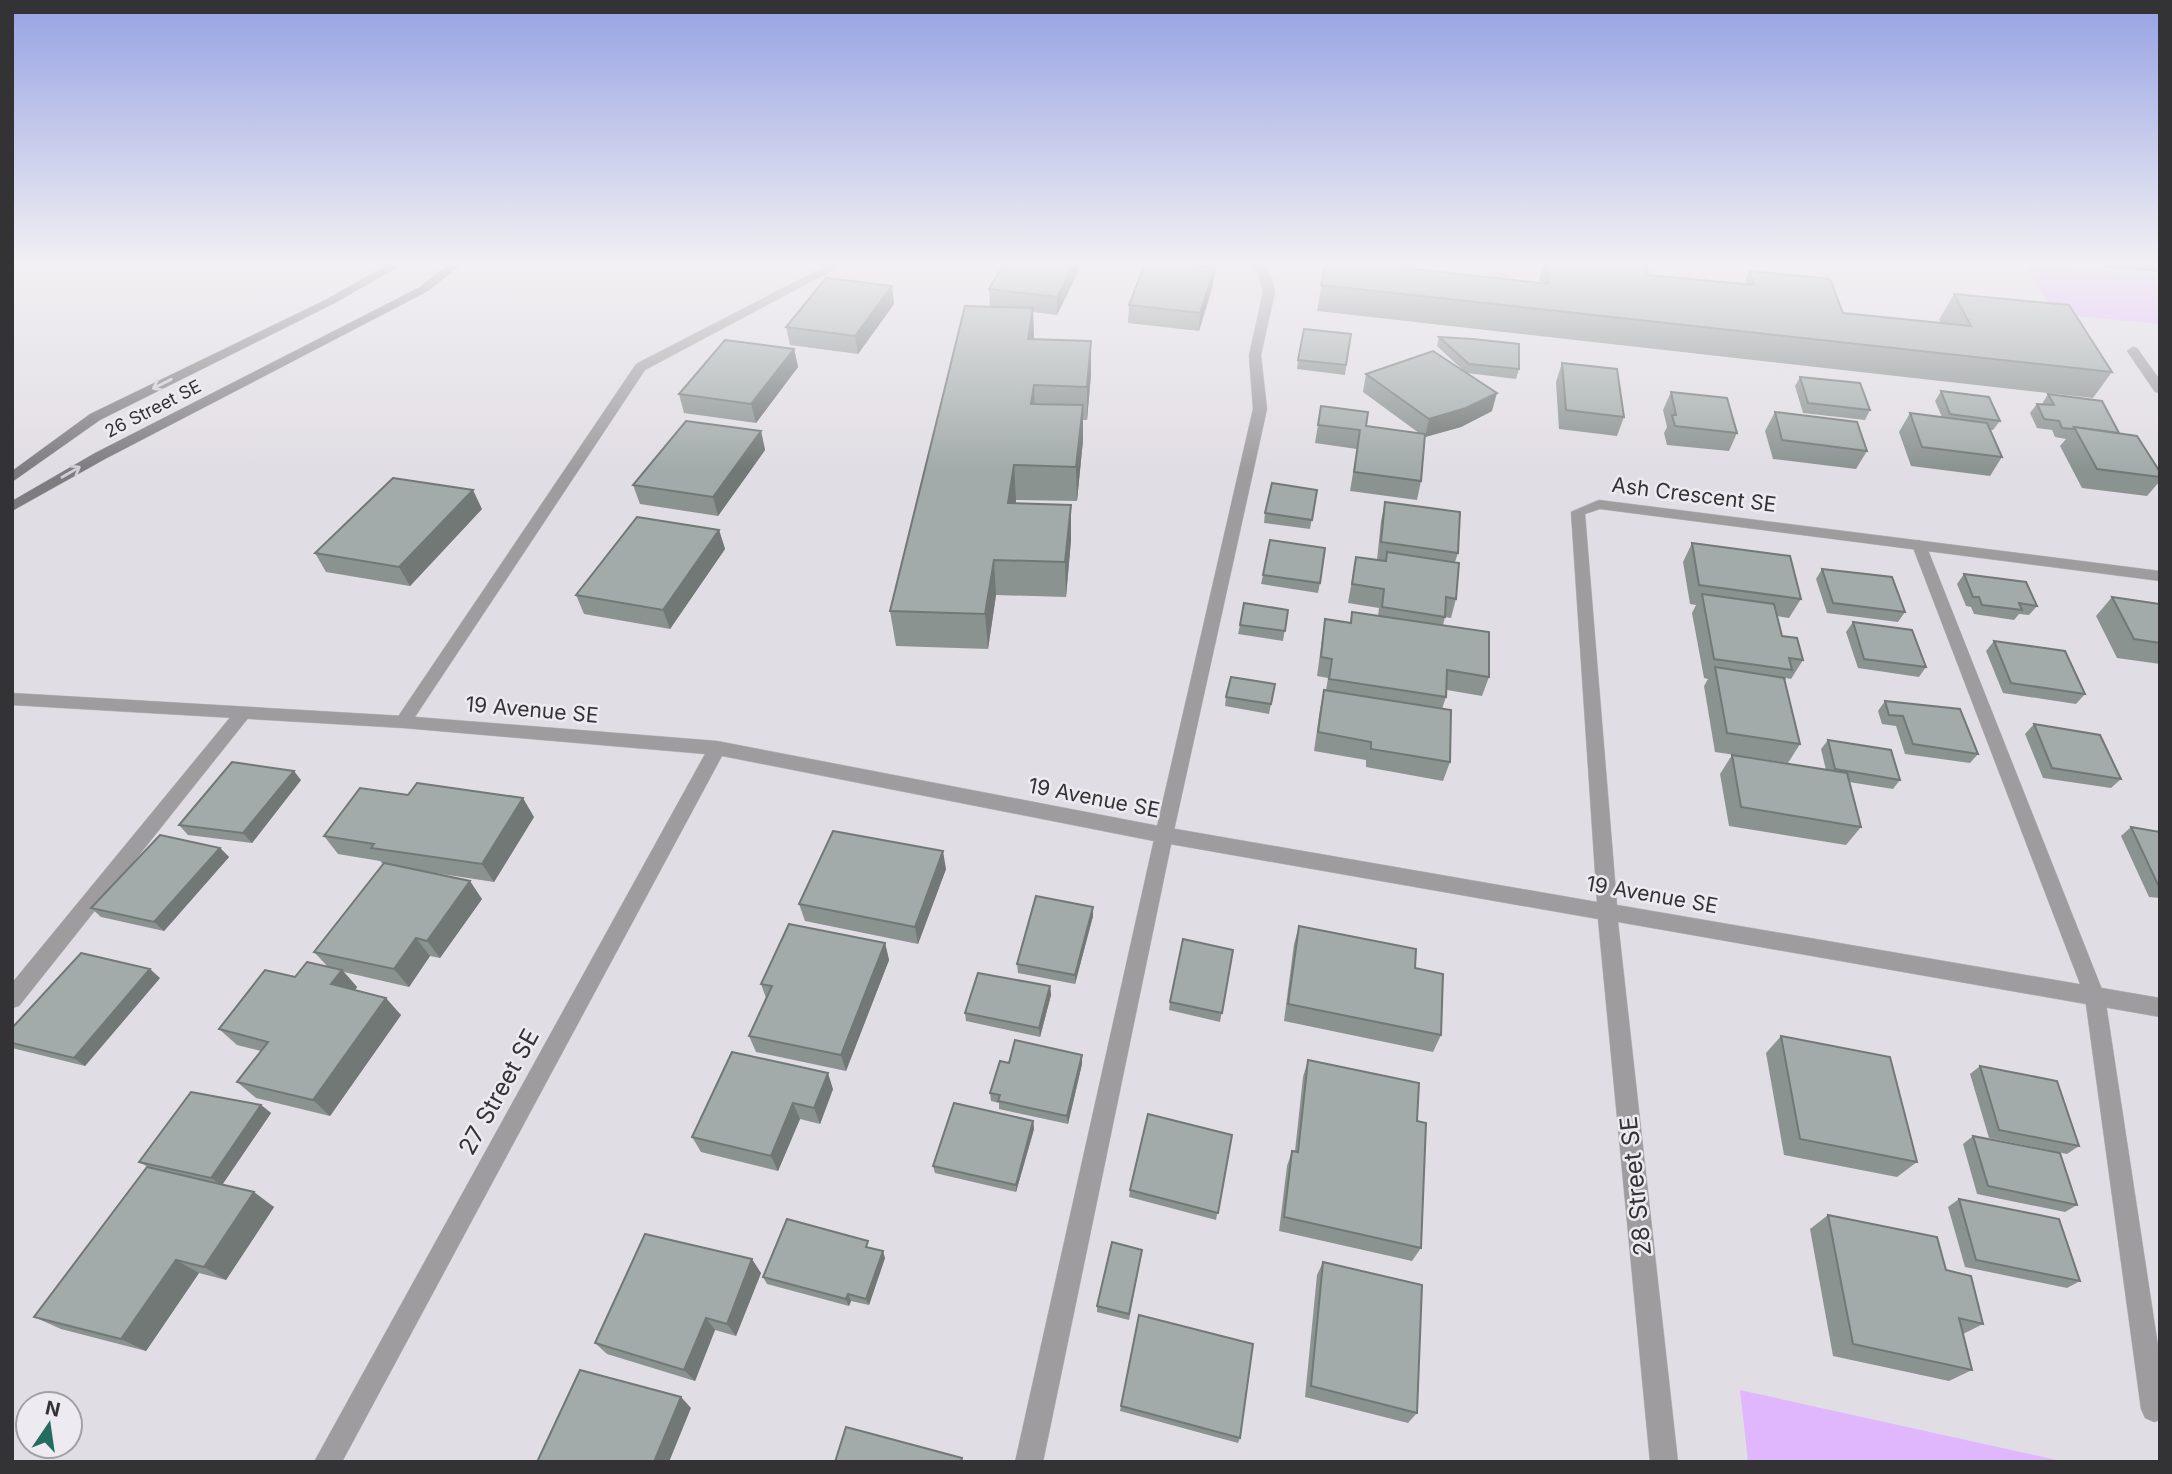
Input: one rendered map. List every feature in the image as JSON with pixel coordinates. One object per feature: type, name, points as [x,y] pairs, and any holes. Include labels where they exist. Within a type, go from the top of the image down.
[{"type":"street","name":"26 Street SE","points":[[12,478],[95,417],[266,333]]},
{"type":"street","name":"26 Street SE","points":[[12,507],[100,456],[339,333]]},
{"type":"street","points":[[403,722],[640,367],[706,333]]},
{"type":"street","points":[[1029,1462],[1164,835],[1260,408],[1255,350],[1260,333]]},
{"type":"street","points":[[2133,351],[2160,389]]},
{"type":"street","name":"Ash Crescent SE","points":[[1607,910],[1578,512],[1599,504],[2160,576]]},
{"type":"street","points":[[1919,545],[2095,997],[2154,1409]]},
{"type":"street","name":"19 Avenue SE","points":[[12,699],[403,722],[717,748],[1164,835],[2160,1008]]},
{"type":"street","points":[[12,999],[243,713]]},
{"type":"street","name":"27 Street SE","points":[[327,1462],[717,748]]},
{"type":"street","name":"28 Street SE","points":[[1607,910],[1664,1462]]},
{"type":"shaded area","points":[[1740,1390],[2066,1462],[1748,1462]]},
{"type":"building","points":[[830,333],[857,333],[855,336]]},
{"type":"building","points":[[958,333],[1029,333],[1028,339],[1091,341],[1087,387],[1034,385],[1031,404],[1083,405],[1076,467],[1014,465],[1008,503],[1071,505],[1065,562],[994,560],[985,614],[890,611]]},
{"type":"building","points":[[1303,333],[1351,334],[1346,365],[1298,360]]},
{"type":"building","points":[[1755,333],[2087,333],[2112,372]]},
{"type":"building","points":[[1439,337],[1519,344],[1519,369],[1469,364]]},
{"type":"building","points":[[725,340],[794,349],[751,404],[679,394]]},
{"type":"building","points":[[1433,351],[1497,393],[1466,408],[1429,419],[1366,374]]},
{"type":"building","points":[[1562,363],[1617,369],[1624,417],[1566,410]]},
{"type":"building","points":[[1800,377],[1860,383],[1870,410],[1808,403]]},
{"type":"building","points":[[1941,391],[1989,397],[2000,421],[1950,414]]},
{"type":"building","points":[[1671,392],[1727,398],[1737,433],[1675,426],[1672,415],[1676,415]]},
{"type":"building","points":[[2048,394],[2102,401],[2119,433],[2062,428],[2059,421],[2044,419],[2037,404],[2054,405]]},
{"type":"building","points":[[1321,406],[1368,412],[1366,426],[1425,434],[1421,481],[1354,472],[1360,430],[1318,425]]},
{"type":"building","points":[[1775,412],[1857,422],[1867,451],[1782,440]]},
{"type":"building","points":[[1910,413],[1987,423],[2002,457],[1922,447]]},
{"type":"building","points":[[686,421],[761,431],[713,497],[633,485]]},
{"type":"building","points":[[2074,427],[2137,436],[2160,472],[2160,477],[2097,469]]},
{"type":"building","points":[[393,478],[473,490],[399,567],[315,553]]},
{"type":"building","points":[[1272,483],[1317,490],[1312,520],[1265,513]]},
{"type":"building","points":[[1385,502],[1460,512],[1458,553],[1381,542]]},
{"type":"building","points":[[637,517],[719,530],[663,610],[576,595]]},
{"type":"building","points":[[1270,540],[1325,548],[1320,583],[1263,575]]},
{"type":"building","points":[[1692,543],[1790,556],[1801,599],[1699,585]]},
{"type":"building","points":[[1387,552],[1459,563],[1456,599],[1446,597],[1445,617],[1382,607],[1384,589],[1352,584],[1356,557],[1386,561]]},
{"type":"building","points":[[1822,569],[1892,577],[1905,612],[1833,603]]},
{"type":"building","points":[[1964,574],[2026,582],[2037,606],[2019,603],[2022,610],[1982,605],[1979,597],[1973,597]]},
{"type":"building","points":[[1702,594],[1774,604],[1782,636],[1797,638],[1803,660],[1789,658],[1792,670],[1714,659]]},
{"type":"building","points":[[2112,597],[2160,604],[2160,643],[2134,639]]},
{"type":"building","points":[[1244,603],[1288,610],[1285,631],[1240,625]]},
{"type":"building","points":[[1352,612],[1489,632],[1489,677],[1447,670],[1446,697],[1329,679],[1332,659],[1321,657],[1325,619],[1351,623]]},
{"type":"building","points":[[1853,622],[1912,630],[1926,667],[1864,659]]},
{"type":"building","points":[[1994,641],[2065,651],[2085,694],[2011,683]]},
{"type":"building","points":[[1715,667],[1784,678],[1800,744],[1727,733]]},
{"type":"building","points":[[1231,677],[1275,684],[1271,704],[1226,697]]},
{"type":"building","points":[[1324,690],[1451,710],[1450,762],[1371,749],[1371,742],[1318,732]]},
{"type":"building","points":[[1885,701],[1960,709],[1978,754],[1913,744],[1903,716],[1889,715]]},
{"type":"building","points":[[2034,724],[2100,735],[2121,779],[2052,768]]},
{"type":"building","points":[[1828,740],[1891,750],[1900,780],[1835,769]]},
{"type":"building","points":[[1732,755],[1847,773],[1861,827],[1741,807]]},
{"type":"building","points":[[232,762],[294,771],[243,833],[179,825]]},
{"type":"building","points":[[417,783],[523,798],[482,864],[371,848],[374,844],[324,836],[360,788],[408,795]]},
{"type":"building","points":[[2131,827],[2160,832],[2160,887],[2159,887]]},
{"type":"building","points":[[833,831],[943,851],[915,927],[799,904]]},
{"type":"building","points":[[160,835],[220,848],[154,922],[91,908]]},
{"type":"building","points":[[384,863],[470,881],[427,941],[416,938],[394,969],[314,952]]},
{"type":"building","points":[[1036,896],[1093,907],[1075,975],[1017,964]]},
{"type":"building","points":[[789,924],[885,943],[841,1055],[749,1036],[772,986],[761,984]]},
{"type":"building","points":[[1299,926],[1416,949],[1415,968],[1443,974],[1441,1035],[1288,1004]]},
{"type":"building","points":[[1183,939],[1233,950],[1222,1013],[1170,1002]]},
{"type":"building","points":[[81,953],[150,969],[74,1058],[12,1043],[12,1028]]},
{"type":"building","points":[[307,962],[342,970],[331,984],[386,998],[313,1100],[237,1082],[268,1042],[219,1029],[265,970],[295,977]]},
{"type":"building","points":[[978,973],[1050,986],[1039,1028],[965,1013]]},
{"type":"building","points":[[1781,1036],[1890,1057],[1917,1162],[1800,1139]]},
{"type":"building","points":[[1015,1040],[1082,1055],[1067,1116],[998,1101],[1000,1095],[990,1093],[1000,1061],[1009,1063]]},
{"type":"building","points":[[732,1052],[828,1073],[814,1108],[793,1103],[771,1156],[692,1137]]},
{"type":"building","points":[[1308,1060],[1419,1083],[1417,1121],[1426,1123],[1421,1248],[1284,1217],[1292,1151],[1298,1152]]},
{"type":"building","points":[[1980,1066],[2057,1081],[2079,1146],[1999,1130]]},
{"type":"building","points":[[191,1092],[261,1105],[211,1178],[139,1162]]},
{"type":"building","points":[[954,1103],[1033,1121],[1016,1185],[933,1166]]},
{"type":"building","points":[[1148,1114],[1232,1135],[1218,1213],[1130,1190]]},
{"type":"building","points":[[1973,1136],[2060,1153],[2077,1205],[1988,1186]]},
{"type":"building","points":[[147,1167],[254,1192],[204,1267],[176,1260],[121,1339],[34,1317]]},
{"type":"building","points":[[1959,1199],[2059,1219],[2080,1281],[1976,1260]]},
{"type":"building","points":[[1828,1215],[1937,1237],[1946,1270],[1971,1276],[1983,1324],[1959,1318],[1972,1370],[1853,1344]]},
{"type":"building","points":[[787,1219],[868,1241],[866,1247],[883,1251],[866,1299],[848,1294],[846,1299],[763,1277]]},
{"type":"building","points":[[645,1234],[752,1259],[727,1324],[706,1318],[684,1370],[595,1343]]},
{"type":"building","points":[[1112,1242],[1142,1250],[1129,1314],[1097,1306]]},
{"type":"building","points":[[1323,1262],[1422,1285],[1417,1413],[1311,1386]]},
{"type":"building","points":[[1139,1315],[1253,1344],[1240,1438],[1121,1406]]},
{"type":"building","points":[[580,1370],[681,1397],[654,1462],[537,1462]]},
{"type":"building","points":[[846,1427],[962,1458],[961,1462],[835,1462]]}]
